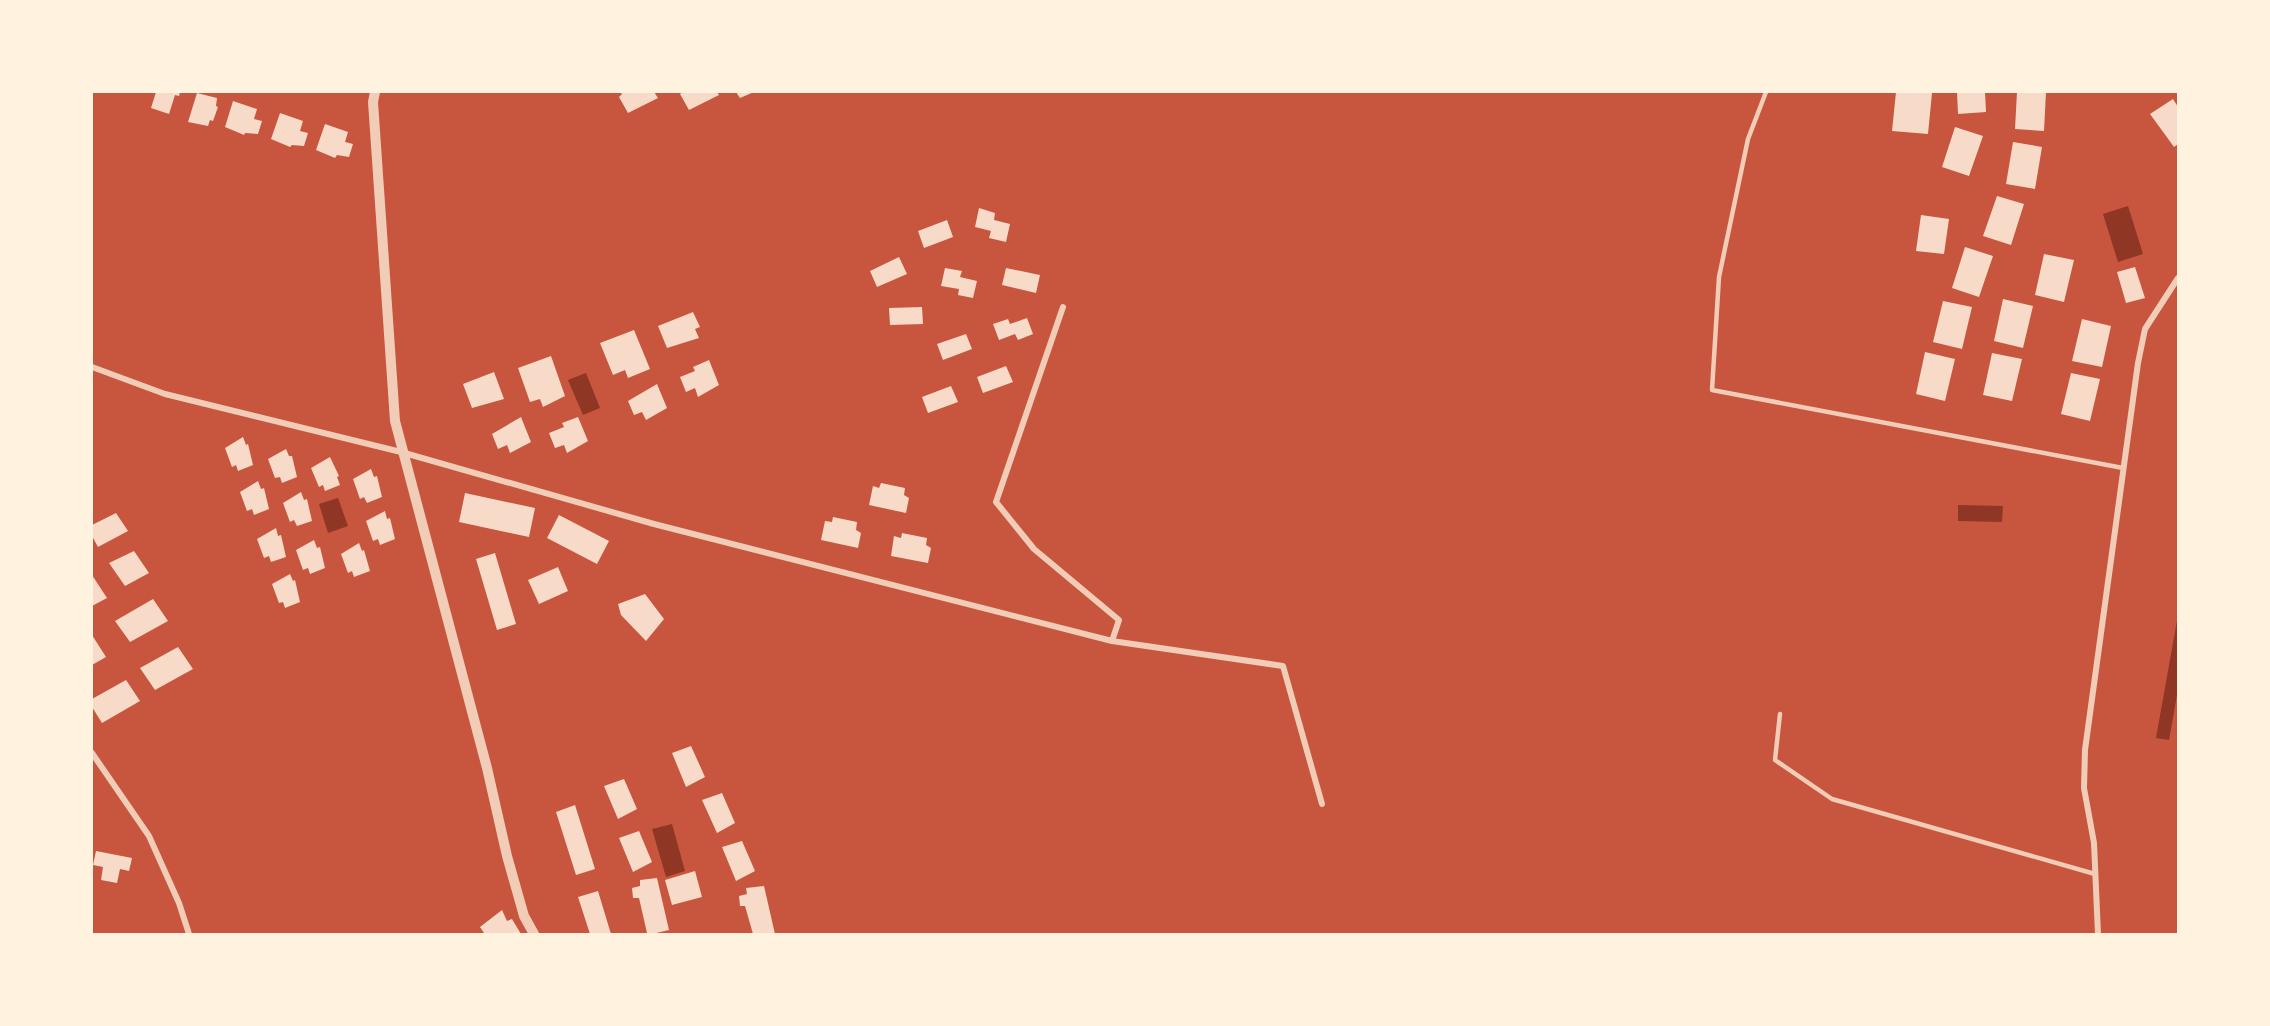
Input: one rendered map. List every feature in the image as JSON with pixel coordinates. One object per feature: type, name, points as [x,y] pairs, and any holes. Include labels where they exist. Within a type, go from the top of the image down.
[{"type":"street","points":[[375,92],[373,102],[388,341],[395,420],[401,452],[487,768],[507,856],[524,916],[534,934]]},
{"type":"street","points":[[2098,934],[2094,843],[2084,788],[2085,750],[2123,468],[2145,329],[2178,278]]},
{"type":"street","points":[[1063,307],[996,502],[1034,549],[1119,620],[1112,640]]},
{"type":"street","points":[[92,367],[165,394],[401,452],[654,524],[1112,640],[1282,666],[1322,804]]},
{"type":"street","points":[[92,753],[149,836],[179,903],[189,934]]},
{"type":"lane","points":[[1766,92],[1748,139],[1719,277],[1712,390],[2123,468]]},
{"type":"lane","points":[[1780,714],[1775,760],[1832,799],[2095,874]]},
{"type":"shaded area","points":[[2128,206],[2143,254],[2118,262],[2103,214]]},
{"type":"shaded area","points":[[586,373],[600,408],[583,415],[568,380]]},
{"type":"shaded area","points":[[338,498],[348,526],[328,533],[319,504]]},
{"type":"shaded area","points":[[1958,505],[2003,506],[2002,522],[1958,521]]},
{"type":"shaded area","points":[[2178,615],[2178,689],[2169,740],[2156,738]]},
{"type":"shaded area","points":[[672,824],[685,871],[666,877],[652,829]]},
{"type":"building","points":[[156,92],[180,92],[179,96],[175,95],[169,114],[151,108]]},
{"type":"building","points":[[620,92],[654,92],[658,98],[628,113],[619,97],[622,94]]},
{"type":"building","points":[[683,92],[717,92],[719,95],[689,110],[680,94]]},
{"type":"building","points":[[736,92],[754,92],[740,98]]},
{"type":"building","points":[[1896,92],[1932,93],[1928,134],[1892,131]]},
{"type":"building","points":[[1957,92],[1985,92],[1986,112],[1958,114]]},
{"type":"building","points":[[2017,92],[2046,92],[2044,131],[2015,129]]},
{"type":"building","points":[[197,93],[217,98],[216,106],[218,107],[213,121],[210,120],[208,126],[188,122]]},
{"type":"building","points":[[2173,99],[2178,107],[2178,144],[2174,147],[2150,114]]},
{"type":"building","points":[[233,101],[257,109],[254,119],[262,121],[258,134],[245,133],[244,135],[225,127]]},
{"type":"building","points":[[280,113],[303,121],[300,131],[308,133],[304,146],[292,145],[290,147],[271,139]]},
{"type":"building","points":[[325,124],[348,132],[345,142],[353,144],[349,157],[337,155],[335,158],[316,150]]},
{"type":"building","points":[[1955,127],[1983,136],[1969,176],[1942,167]]},
{"type":"building","points":[[2013,142],[2042,147],[2035,189],[2006,184]]},
{"type":"building","points":[[1997,196],[2024,204],[2011,245],[1983,236]]},
{"type":"building","points":[[979,208],[995,213],[994,220],[1010,224],[1006,242],[989,238],[991,231],[975,227]]},
{"type":"building","points":[[1921,215],[1949,219],[1944,254],[1916,251]]},
{"type":"building","points":[[947,220],[953,237],[924,248],[918,231]]},
{"type":"building","points":[[1965,247],[1993,256],[1979,297],[1952,288]]},
{"type":"building","points":[[2044,254],[2074,260],[2064,302],[2035,295]]},
{"type":"building","points":[[899,257],[907,274],[877,287],[870,271]]},
{"type":"building","points":[[2135,267],[2145,298],[2126,303],[2117,272]]},
{"type":"building","points":[[945,268],[962,271],[960,277],[977,281],[973,298],[958,295],[959,289],[941,286]]},
{"type":"building","points":[[1006,268],[1040,275],[1036,293],[1002,285]]},
{"type":"building","points":[[2003,299],[2033,306],[2023,348],[1994,341]]},
{"type":"building","points":[[1943,301],[1972,307],[1962,349],[1933,342]]},
{"type":"building","points":[[922,307],[923,324],[890,325],[889,308]]},
{"type":"building","points":[[693,312],[700,327],[695,329],[699,338],[667,348],[658,326]]},
{"type":"building","points":[[1027,318],[1033,334],[1018,340],[1015,334],[999,340],[993,324],[1008,319],[1010,324]]},
{"type":"building","points":[[2082,319],[2111,326],[2102,367],[2072,361]]},
{"type":"building","points":[[634,330],[650,369],[628,378],[625,370],[613,375],[600,343]]},
{"type":"building","points":[[966,334],[972,349],[943,360],[937,344]]},
{"type":"building","points":[[1925,352],[1955,359],[1945,401],[1916,394]]},
{"type":"building","points":[[1992,353],[2022,359],[2012,401],[1983,395]]},
{"type":"building","points":[[551,356],[565,396],[543,407],[540,399],[530,402],[518,368]]},
{"type":"building","points":[[709,360],[719,385],[698,397],[695,388],[686,392],[680,377],[695,371],[693,367]]},
{"type":"building","points":[[1006,366],[1013,382],[983,393],[977,377]]},
{"type":"building","points":[[494,372],[504,399],[472,408],[463,384]]},
{"type":"building","points":[[2071,373],[2100,379],[2090,421],[2061,414]]},
{"type":"building","points":[[657,384],[667,408],[646,420],[642,412],[634,415],[628,401]]},
{"type":"building","points":[[951,386],[958,402],[928,413],[922,397]]},
{"type":"building","points":[[521,417],[531,442],[510,453],[507,445],[498,449],[492,434]]},
{"type":"building","points":[[578,417],[588,441],[567,453],[564,445],[555,448],[549,433],[564,427],[562,423]]},
{"type":"building","points":[[243,437],[246,445],[248,444],[253,465],[238,471],[236,465],[232,467],[225,448]]},
{"type":"building","points":[[286,449],[289,456],[292,456],[297,477],[282,483],[280,477],[275,478],[268,459]]},
{"type":"building","points":[[330,457],[339,476],[337,477],[340,485],[325,491],[323,485],[319,487],[311,468]]},
{"type":"building","points":[[371,469],[374,477],[377,476],[382,497],[367,503],[364,497],[360,499],[353,479]]},
{"type":"building","points":[[258,481],[261,489],[264,488],[269,509],[254,515],[252,509],[247,511],[240,492]]},
{"type":"building","points":[[881,483],[905,488],[904,495],[909,498],[906,513],[869,505],[873,486],[879,488]]},
{"type":"building","points":[[301,492],[304,500],[307,499],[312,521],[297,526],[294,520],[290,522],[283,503]]},
{"type":"building","points":[[465,493],[535,508],[529,537],[459,522]]},
{"type":"building","points":[[385,511],[387,519],[390,518],[395,539],[380,545],[378,539],[373,541],[366,521]]},
{"type":"building","points":[[116,513],[128,531],[98,547],[92,536],[92,525]]},
{"type":"building","points":[[559,515],[609,541],[597,564],[547,538]]},
{"type":"building","points":[[833,517],[857,522],[856,530],[861,533],[858,548],[821,540],[825,521],[832,522]]},
{"type":"building","points":[[276,528],[278,536],[281,535],[286,557],[271,562],[269,556],[264,558],[257,539]]},
{"type":"building","points":[[902,533],[927,538],[926,545],[931,548],[928,563],[891,556],[894,536],[901,538]]},
{"type":"building","points":[[314,540],[317,548],[320,547],[325,568],[310,574],[308,568],[303,570],[296,550]]},
{"type":"building","points":[[359,543],[362,551],[364,550],[370,571],[354,577],[352,571],[348,573],[341,554]]},
{"type":"building","points":[[134,551],[149,573],[125,586],[109,563]]},
{"type":"building","points":[[495,553],[516,624],[497,630],[476,559]]},
{"type":"building","points":[[558,567],[568,591],[539,604],[528,580]]},
{"type":"building","points":[[290,574],[293,581],[295,580],[300,602],[285,608],[283,602],[279,603],[272,584]]},
{"type":"building","points":[[92,575],[107,598],[92,606]]},
{"type":"building","points":[[645,594],[664,619],[646,641],[621,615],[618,604]]},
{"type":"building","points":[[153,599],[168,621],[130,642],[115,621]]},
{"type":"building","points":[[92,635],[106,657],[92,665]]},
{"type":"building","points":[[178,647],[193,669],[155,690],[140,668]]},
{"type":"building","points":[[126,680],[140,701],[102,723],[92,707],[92,699]]},
{"type":"building","points":[[691,746],[705,777],[686,787],[672,753]]},
{"type":"building","points":[[624,779],[637,809],[618,819],[604,786]]},
{"type":"building","points":[[722,793],[735,823],[717,833],[702,800]]},
{"type":"building","points":[[575,805],[595,869],[576,875],[556,812]]},
{"type":"building","points":[[639,831],[652,862],[633,872],[619,838]]},
{"type":"building","points":[[742,841],[755,871],[736,881],[722,847]]},
{"type":"building","points":[[96,851],[132,858],[129,871],[120,869],[117,883],[101,880],[103,867],[93,865]]},
{"type":"building","points":[[695,871],[702,897],[672,905],[665,880]]},
{"type":"building","points":[[657,878],[669,930],[652,934],[647,933],[639,898],[633,898],[632,888],[640,886],[640,880]]},
{"type":"building","points":[[764,886],[775,934],[753,934],[745,906],[740,906],[739,896],[747,894],[746,888]]},
{"type":"building","points":[[598,891],[611,934],[590,934],[578,897]]},
{"type":"building","points":[[502,910],[507,921],[512,919],[521,934],[482,934],[484,933],[480,927]]}]
